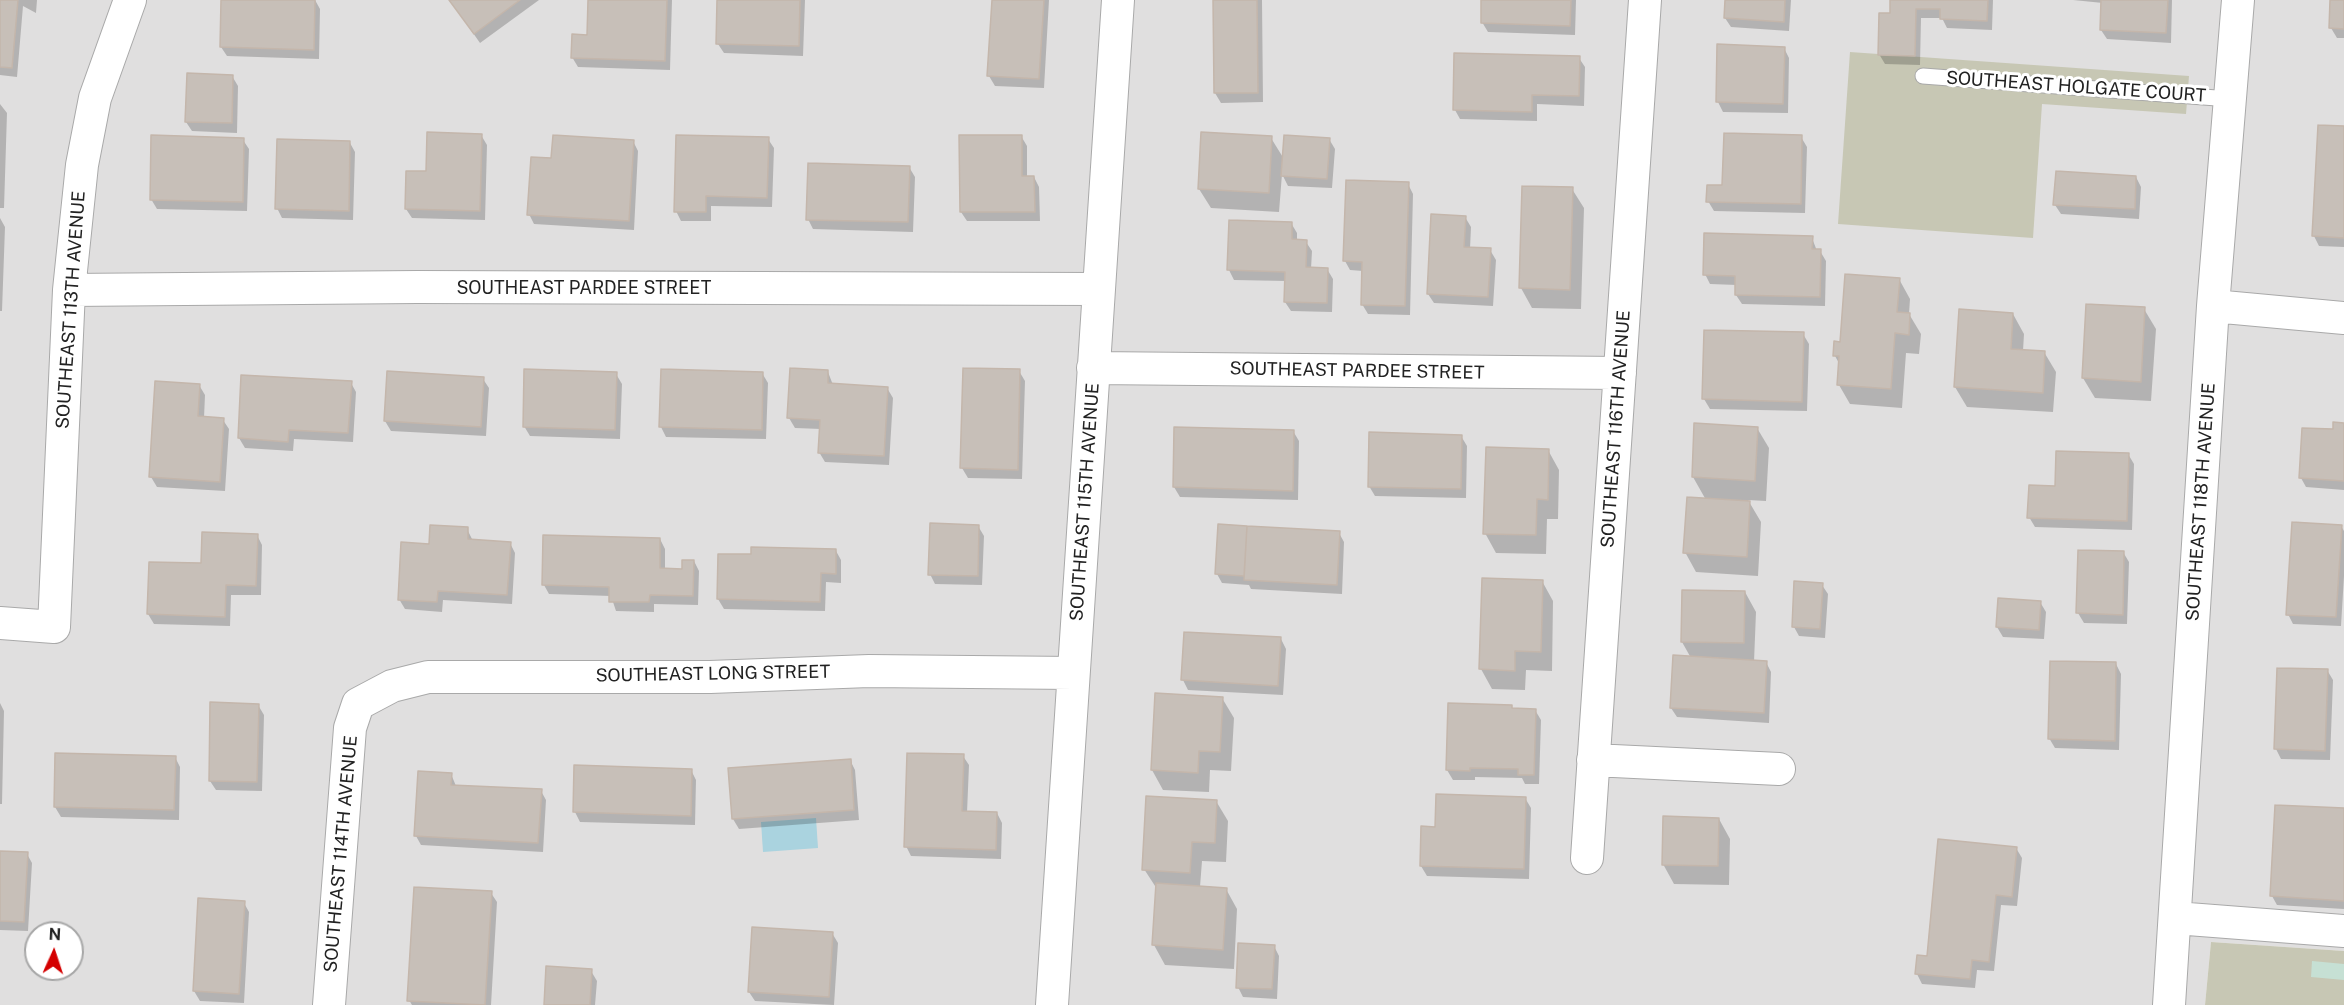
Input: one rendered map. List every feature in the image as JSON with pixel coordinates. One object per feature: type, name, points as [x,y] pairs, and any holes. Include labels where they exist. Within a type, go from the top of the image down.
[{"type":"street","name":"SOUTHEAST 113TH AVENUE","points":[[0,624],[54,627],[69,290],[82,165],[95,98],[130,0]]},
{"type":"street","name":"SOUTHEAST 115TH AVENUE","points":[[1052,1005],[1118,0]]},
{"type":"street","name":"SOUTHEAST 116TH AVENUE","points":[[1587,858],[1645,0]]},
{"type":"street","name":"SOUTHEAST 118TH AVENUE","points":[[2169,1005],[2213,306],[2238,0]]},
{"type":"street","name":"SOUTHEAST PARDEE STREET","points":[[69,290],[417,287],[1098,289]]},
{"type":"street","points":[[2213,306],[2344,318]]},
{"type":"street","name":"SOUTHEAST PARDEE STREET","points":[[1093,368],[1620,373]]},
{"type":"street","name":"SOUTHEAST LONG STREET","points":[[358,704],[392,686],[428,677],[710,677],[869,670],[1073,673]]},
{"type":"street","name":"SOUTHEAST 114TH AVENUE","points":[[329,1005],[347,759],[350,728],[358,704]]},
{"type":"street","points":[[1593,760],[1779,769]]},
{"type":"street","points":[[2175,918],[2344,931]]},
{"type":"lane","name":"SOUTHEAST HOLGATE COURT","points":[[1923,76],[2230,99]]},
{"type":"shaded area","points":[[0,0],[2344,0],[2344,951],[2211,942],[2205,1005],[0,1005]]},
{"type":"shaded area","points":[[1850,52],[2189,76],[2186,114],[2042,104],[2033,238],[1838,224]]},
{"type":"shaded area","points":[[2211,942],[2344,951],[2344,1005],[2205,1005]]},
{"type":"shaded area","points":[[2312,961],[2344,964],[2344,980],[2311,977]]},
{"type":"water","points":[[816,818],[818,848],[763,852],[761,822]]},
{"type":"building","points":[[0,0],[18,0],[12,68],[0,67]]},
{"type":"building","points":[[221,0],[315,0],[314,50],[220,47]]},
{"type":"building","points":[[449,0],[520,0],[474,34]]},
{"type":"building","points":[[588,0],[667,0],[665,61],[571,58],[572,34],[587,35]]},
{"type":"building","points":[[717,0],[800,0],[799,46],[716,44]]},
{"type":"building","points":[[992,0],[1044,0],[1039,79],[987,76]]},
{"type":"building","points":[[1213,0],[1257,0],[1258,93],[1214,93]]},
{"type":"building","points":[[1481,0],[1571,0],[1570,26],[1481,23]]},
{"type":"building","points":[[1725,0],[1785,0],[1784,22],[1724,18]]},
{"type":"building","points":[[1890,0],[1988,0],[1987,21],[1940,19],[1940,9],[1916,9],[1915,56],[1878,55],[1879,13],[1890,13]]},
{"type":"building","points":[[2101,0],[2168,0],[2166,33],[2100,30]]},
{"type":"building","points":[[2330,0],[2344,0],[2344,29],[2329,28]]},
{"type":"building","points":[[1717,44],[1785,47],[1783,104],[1716,102]]},
{"type":"building","points":[[1454,53],[1580,56],[1579,96],[1532,95],[1532,112],[1453,110]]},
{"type":"building","points":[[187,73],[233,75],[232,123],[185,122]]},
{"type":"building","points":[[2318,125],[2344,126],[2344,238],[2312,236]]},
{"type":"building","points":[[427,132],[482,134],[480,211],[405,209],[406,171],[426,171]]},
{"type":"building","points":[[1201,132],[1272,136],[1269,193],[1198,189]]},
{"type":"building","points":[[1724,133],[1802,135],[1801,204],[1706,202],[1707,185],[1722,185]]},
{"type":"building","points":[[151,135],[244,138],[243,202],[150,200]]},
{"type":"building","points":[[553,135],[634,140],[629,221],[527,215],[531,157],[551,158]]},
{"type":"building","points":[[676,135],[769,137],[767,198],[706,196],[706,212],[674,212]]},
{"type":"building","points":[[959,135],[1022,135],[1022,176],[1034,176],[1035,212],[960,212]]},
{"type":"building","points":[[1284,135],[1330,138],[1327,179],[1281,176]]},
{"type":"building","points":[[277,139],[350,141],[349,211],[275,209]]},
{"type":"building","points":[[808,163],[910,166],[908,222],[806,220]]},
{"type":"building","points":[[2056,171],[2136,176],[2135,209],[2053,205]]},
{"type":"building","points":[[1346,180],[1409,182],[1405,306],[1361,305],[1362,262],[1343,261]]},
{"type":"building","points":[[1522,186],[1573,187],[1570,290],[1519,288]]},
{"type":"building","points":[[1431,214],[1466,216],[1464,247],[1491,248],[1488,297],[1427,294]]},
{"type":"building","points":[[1229,220],[1292,222],[1292,239],[1307,240],[1306,267],[1328,268],[1327,303],[1284,302],[1285,272],[1227,270]]},
{"type":"building","points":[[1704,233],[1813,236],[1812,249],[1821,249],[1820,297],[1735,295],[1735,276],[1703,275]]},
{"type":"building","points":[[1845,274],[1900,278],[1897,312],[1910,313],[1909,335],[1895,333],[1891,389],[1837,385],[1839,356],[1833,356],[1834,341],[1840,342]]},
{"type":"building","points":[[2086,304],[2145,307],[2141,382],[2082,378]]},
{"type":"building","points":[[1959,309],[2013,313],[2011,349],[2045,351],[2043,393],[1954,387]]},
{"type":"building","points":[[1704,330],[1804,332],[1802,402],[1702,399]]},
{"type":"building","points":[[790,368],[828,370],[828,383],[888,387],[884,456],[818,453],[820,420],[787,418]]},
{"type":"building","points":[[963,368],[1020,369],[1018,470],[960,468]]},
{"type":"building","points":[[524,369],[617,372],[615,430],[523,427]]},
{"type":"building","points":[[661,369],[763,372],[762,430],[659,427]]},
{"type":"building","points":[[387,371],[484,377],[481,427],[384,421]]},
{"type":"building","points":[[241,375],[352,381],[348,433],[289,430],[288,442],[238,438]]},
{"type":"building","points":[[155,381],[200,384],[198,416],[224,418],[220,482],[149,477]]},
{"type":"building","points":[[2333,422],[2344,423],[2344,481],[2299,478],[2302,428],[2333,429]]},
{"type":"building","points":[[1694,423],[1758,427],[1755,481],[1692,477]]},
{"type":"building","points":[[1174,427],[1294,430],[1293,491],[1173,487]]},
{"type":"building","points":[[1369,432],[1462,435],[1461,489],[1368,487]]},
{"type":"building","points":[[1486,447],[1549,449],[1548,500],[1537,499],[1536,535],[1483,534]]},
{"type":"building","points":[[2056,451],[2129,453],[2127,521],[2027,518],[2029,485],[2055,486]]},
{"type":"building","points":[[1687,497],[1750,501],[1747,557],[1683,553]]},
{"type":"building","points":[[2292,522],[2342,525],[2336,617],[2286,615]]},
{"type":"building","points":[[930,523],[979,525],[978,576],[928,575]]},
{"type":"building","points":[[1218,524],[1247,526],[1244,576],[1215,574]]},
{"type":"building","points":[[430,525],[468,527],[468,539],[511,542],[507,595],[438,591],[437,602],[398,600],[401,542],[429,544]]},
{"type":"building","points":[[1247,526],[1340,531],[1337,585],[1244,580]]},
{"type":"building","points":[[202,532],[258,534],[256,586],[226,585],[225,617],[147,614],[149,562],[201,563]]},
{"type":"building","points":[[543,535],[660,538],[660,568],[682,569],[682,560],[694,560],[693,596],[650,595],[649,602],[609,602],[609,587],[542,585]]},
{"type":"building","points":[[751,547],[836,549],[836,574],[821,573],[820,602],[717,599],[718,554],[751,554]]},
{"type":"building","points":[[2078,550],[2124,551],[2123,615],[2076,613]]},
{"type":"building","points":[[1482,578],[1543,580],[1541,652],[1515,651],[1515,671],[1479,669]]},
{"type":"building","points":[[1794,581],[1823,583],[1820,629],[1792,627]]},
{"type":"building","points":[[1682,590],[1745,591],[1744,643],[1681,642]]},
{"type":"building","points":[[1998,598],[2041,601],[2039,630],[1996,627]]},
{"type":"building","points":[[1184,632],[1281,637],[1278,686],[1181,680]]},
{"type":"building","points":[[1673,655],[1767,661],[1764,713],[1670,708]]},
{"type":"building","points":[[2050,661],[2116,662],[2115,741],[2048,739]]},
{"type":"building","points":[[2277,668],[2328,669],[2325,751],[2274,749]]},
{"type":"building","points":[[1155,693],[1223,697],[1220,752],[1199,751],[1198,773],[1151,770]]},
{"type":"building","points":[[210,702],[259,704],[257,782],[209,781]]},
{"type":"building","points":[[1448,703],[1512,705],[1512,708],[1536,709],[1534,775],[1518,775],[1518,769],[1446,770]]},
{"type":"building","points":[[55,753],[176,756],[174,810],[54,807]]},
{"type":"building","points":[[907,753],[964,754],[962,811],[997,812],[996,850],[904,847]]},
{"type":"building","points":[[851,759],[854,810],[732,819],[728,768]]},
{"type":"building","points":[[574,765],[692,769],[691,816],[573,812]]},
{"type":"building","points":[[418,771],[452,773],[451,785],[542,789],[538,843],[414,836]]},
{"type":"building","points":[[1436,794],[1526,797],[1524,869],[1420,866],[1421,826],[1435,827]]},
{"type":"building","points":[[1146,796],[1217,800],[1215,843],[1192,842],[1190,873],[1142,870]]},
{"type":"building","points":[[2275,805],[2344,808],[2344,901],[2270,896]]},
{"type":"building","points":[[1663,816],[1719,818],[1718,866],[1662,865]]},
{"type":"building","points":[[1938,839],[2017,847],[2012,897],[1996,895],[1989,962],[1972,960],[1970,979],[1915,974],[1917,955],[1927,956]]},
{"type":"building","points":[[0,851],[28,852],[24,922],[0,921]]},
{"type":"building","points":[[1156,883],[1227,888],[1223,950],[1152,945]]},
{"type":"building","points":[[414,887],[492,891],[485,1005],[407,1001]]},
{"type":"building","points":[[198,898],[245,901],[239,994],[193,991]]},
{"type":"building","points":[[752,927],[833,932],[829,997],[748,992]]},
{"type":"building","points":[[1238,943],[1275,945],[1272,989],[1236,988]]},
{"type":"building","points":[[546,966],[592,969],[590,1005],[544,1005]]}]
